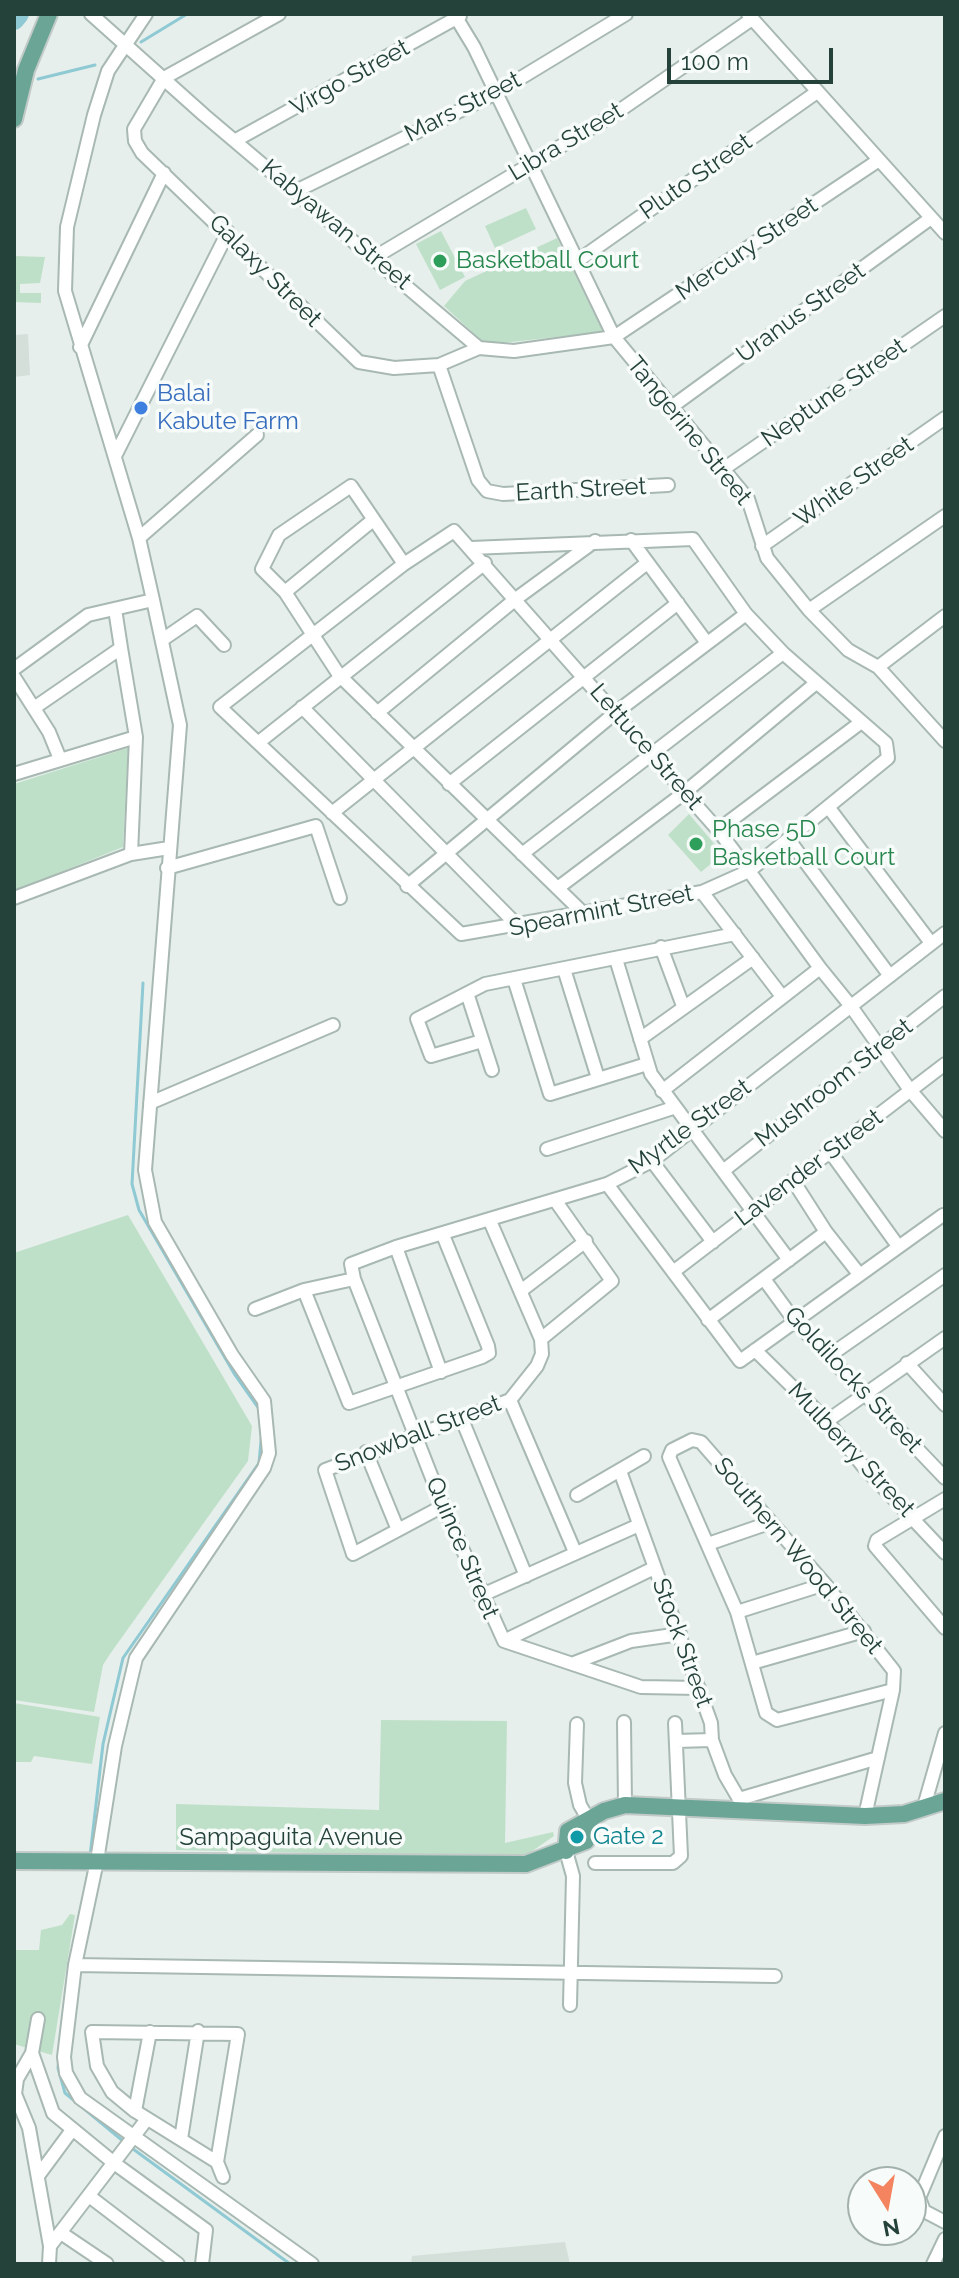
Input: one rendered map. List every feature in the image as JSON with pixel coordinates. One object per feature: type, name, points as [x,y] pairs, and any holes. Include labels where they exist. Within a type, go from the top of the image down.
[{"type":"main road","points":[[14,119],[26,70],[49,14]]},
{"type":"main road","points":[[566,1851],[568,1831],[590,1822],[604,1811],[625,1805],[679,1808],[742,1805],[865,1816],[923,1810],[945,1801]]},
{"type":"main road","name":"Sampaguita Avenue","points":[[14,1861],[526,1864],[566,1851]]},
{"type":"street","name":"Kabyawan Street","points":[[91,14],[479,348]]},
{"type":"street","points":[[146,14],[125,41],[108,71],[94,115],[67,227],[65,291],[139,538],[180,725],[145,1170],[155,1222],[232,1355],[264,1401],[269,1453],[264,1468],[136,1658],[115,1746],[97,1861],[75,1965],[64,2057],[66,2073],[80,2098],[130,2142],[312,2264]]},
{"type":"street","points":[[164,78],[279,14]]},
{"type":"street","name":"Mars Street","points":[[296,191],[496,93],[626,14]]},
{"type":"street","name":"Tangerine Street","points":[[458,15],[614,337],[753,508],[767,558],[809,610],[848,650],[878,667],[945,741]]},
{"type":"street","name":"Virgo Street","points":[[236,140],[458,15]]},
{"type":"street","points":[[750,16],[945,233]]},
{"type":"street","name":"Libra Street","points":[[375,257],[625,108],[750,16]]},
{"type":"street","name":"Galaxy Street","points":[[164,78],[134,129],[135,141],[142,153],[228,232],[359,362],[394,368],[439,365],[479,348]]},
{"type":"street","name":"Pluto Street","points":[[576,262],[817,92]]},
{"type":"street","name":"Mercury Street","points":[[614,337],[879,160]]},
{"type":"street","points":[[80,347],[164,173]]},
{"type":"street","name":"Uranus Street","points":[[670,408],[931,218]]},
{"type":"street","points":[[115,456],[228,232]]},
{"type":"street","name":"Neptune Street","points":[[722,470],[945,316]]},
{"type":"street","points":[[479,348],[514,351],[614,337]]},
{"type":"street","name":"Earth Street","points":[[439,365],[478,480],[487,491],[503,494],[668,485]]},
{"type":"street","name":"White Street","points":[[762,546],[945,418]]},
{"type":"street","points":[[139,538],[257,435]]},
{"type":"street","points":[[583,913],[559,887],[522,854],[488,819],[411,748],[339,675],[313,634],[285,592],[262,569],[279,535],[351,486],[404,564],[313,634],[220,707],[407,886],[447,854],[488,819],[615,713],[746,614]]},
{"type":"street","points":[[809,610],[945,516]]},
{"type":"street","points":[[285,592],[373,520]]},
{"type":"street","name":"Lettuce Street","points":[[404,564],[448,533],[458,533],[718,830],[910,1090],[945,1131]]},
{"type":"street","points":[[471,548],[693,539],[746,614],[783,653],[860,723],[718,830]]},
{"type":"street","points":[[631,540],[707,643]]},
{"type":"street","points":[[377,713],[517,598],[595,541]]},
{"type":"street","points":[[259,742],[339,675],[485,563]]},
{"type":"street","points":[[332,813],[647,563]]},
{"type":"street","points":[[14,669],[88,615],[153,600]]},
{"type":"street","points":[[449,784],[678,603]]},
{"type":"street","points":[[115,609],[136,737],[131,854]]},
{"type":"street","points":[[162,640],[197,616],[224,645]]},
{"type":"street","points":[[878,667],[945,616]]},
{"type":"street","points":[[34,708],[121,648]]},
{"type":"street","points":[[522,854],[783,653]]},
{"type":"street","points":[[559,887],[684,793],[816,683]]},
{"type":"street","points":[[16,685],[34,708],[60,759]]},
{"type":"street","points":[[302,707],[519,927]]},
{"type":"street","name":"Spearmint Street","points":[[407,886],[461,934],[519,927],[702,892],[749,871],[888,758],[886,743],[860,723]]},
{"type":"street","points":[[14,774],[136,737]]},
{"type":"street","points":[[829,808],[931,943]]},
{"type":"street","points":[[167,868],[316,826],[340,898]]},
{"type":"street","points":[[789,840],[890,976]]},
{"type":"street","points":[[14,898],[131,854],[169,848]]},
{"type":"street","points":[[702,892],[781,995]]},
{"type":"street","name":"Myrtle Street","points":[[351,1264],[396,1247],[607,1184],[652,1161],[945,933]]},
{"type":"street","points":[[482,1041],[431,1056],[417,1026],[417,1019],[468,996],[485,984],[735,934]]},
{"type":"street","points":[[661,947],[683,1006]]},
{"type":"street","points":[[640,1039],[753,958]]},
{"type":"street","points":[[616,959],[647,1064],[662,1091],[789,1260]]},
{"type":"street","points":[[662,1091],[781,995],[820,968]]},
{"type":"street","points":[[564,969],[598,1078]]},
{"type":"street","points":[[514,979],[550,1094],[647,1064]]},
{"type":"street","points":[[468,996],[492,1070]]},
{"type":"street","name":"Mushroom Street","points":[[723,1171],[945,996]]},
{"type":"street","points":[[150,1103],[333,1025]]},
{"type":"street","name":"Lavender Street","points":[[673,1272],[945,1064]]},
{"type":"street","points":[[547,1149],[673,1108]]},
{"type":"street","points":[[831,1153],[898,1246]]},
{"type":"street","points":[[652,1161],[713,1242]]},
{"type":"street","points":[[794,1182],[826,1232],[859,1274]]},
{"type":"street","points":[[607,1184],[740,1361],[943,1215]]},
{"type":"street","points":[[490,1221],[541,1339],[612,1281],[555,1200]]},
{"type":"street","points":[[708,1320],[826,1232]]},
{"type":"street","points":[[304,1290],[349,1403],[441,1372],[489,1353],[443,1235]]},
{"type":"street","points":[[522,1290],[586,1241]]},
{"type":"street","points":[[396,1247],[441,1372]]},
{"type":"street","name":"Quince Street","points":[[351,1264],[395,1388],[480,1596],[504,1641],[641,1687],[699,1688]]},
{"type":"street","points":[[829,1356],[945,1275]]},
{"type":"street","points":[[255,1309],[304,1290],[354,1279]]},
{"type":"street","name":"Goldilocks Street","points":[[764,1279],[794,1320],[945,1478]]},
{"type":"street","points":[[827,1421],[945,1338]]},
{"type":"street","name":"Snowball Street","points":[[398,1530],[353,1554],[325,1470],[510,1400],[540,1361],[541,1339]]},
{"type":"street","name":"Mulberry Street","points":[[755,1350],[827,1421],[863,1466],[945,1553]]},
{"type":"street","points":[[907,1363],[943,1400]]},
{"type":"street","points":[[510,1400],[575,1552]]},
{"type":"street","points":[[461,1417],[526,1576]]},
{"type":"street","name":"Southern Wood Street","points":[[708,1544],[669,1457],[672,1450],[697,1439],[864,1631],[894,1671],[893,1690]]},
{"type":"street","points":[[366,1452],[398,1530],[443,1506]]},
{"type":"street","points":[[577,1495],[644,1456]]},
{"type":"street","name":"Stock Street","points":[[620,1471],[714,1731],[712,1740],[742,1805]]},
{"type":"street","points":[[945,1499],[877,1540],[875,1550],[945,1628]]},
{"type":"street","points":[[769,1523],[708,1544],[737,1612],[766,1713],[777,1720],[893,1690],[865,1816]]},
{"type":"street","points":[[480,1596],[639,1525]]},
{"type":"street","points":[[504,1641],[654,1568]]},
{"type":"street","points":[[737,1612],[825,1584]]},
{"type":"street","points":[[752,1663],[864,1631]]},
{"type":"street","points":[[574,1663],[631,1641],[680,1634]]},
{"type":"street","points":[[624,1722],[625,1805]]},
{"type":"street","points":[[595,1863],[678,1860],[675,1723]]},
{"type":"street","points":[[577,1724],[575,1783],[580,1805],[590,1822]]},
{"type":"street","points":[[676,1741],[712,1740]]},
{"type":"street","points":[[923,1810],[944,1740]]},
{"type":"street","points":[[742,1805],[878,1758]]},
{"type":"street","points":[[566,1851],[573,1876],[570,2005]]},
{"type":"street","points":[[75,1965],[775,1976]]},
{"type":"street","points":[[38,2019],[32,2053],[17,2079],[15,2094],[29,2128],[50,2246],[49,2264]]},
{"type":"street","points":[[217,2162],[135,2111],[102,2080],[90,2036],[97,2031],[235,2031],[240,2037],[217,2162],[223,2177]]},
{"type":"street","points":[[181,2139],[198,2031]]},
{"type":"street","points":[[135,2111],[150,2032]]},
{"type":"street","points":[[32,2053],[53,2113],[114,2163],[206,2230],[202,2264]]},
{"type":"street","points":[[50,2246],[147,2119]]},
{"type":"street","points":[[38,2176],[72,2130]]},
{"type":"street","points":[[945,2136],[919,2198],[924,2211],[945,2222]]},
{"type":"street","points":[[89,2196],[178,2264]]},
{"type":"street","points":[[61,2233],[107,2264]]},
{"type":"street","points":[[933,2264],[945,2239]]},
{"type":"shaded area","points":[[28,334],[30,375],[14,377],[14,335]]},
{"type":"shaded area","points":[[565,2242],[570,2264],[411,2264],[412,2256]]},
{"type":"green space","points":[[526,208],[536,229],[495,248],[485,226]]},
{"type":"green space","name":"Basketball Court","points":[[441,231],[465,277],[440,290],[416,244]]},
{"type":"green space","points":[[557,238],[603,332],[492,344],[481,340],[444,306],[465,281]]},
{"type":"green space","points":[[14,256],[45,257],[40,283],[20,284],[20,293],[41,293],[41,303],[14,302]]},
{"type":"green space","points":[[128,748],[123,847],[14,891],[14,784]]},
{"type":"green space","name":"Phase 5D Basketball Court","points":[[689,814],[723,854],[701,872],[668,835]]},
{"type":"green space","points":[[128,1215],[252,1426],[248,1461],[103,1665],[94,1712],[14,1700],[14,1253]]},
{"type":"green space","points":[[14,1703],[100,1717],[92,1764],[34,1756],[31,1762],[14,1762]]},
{"type":"green space","points":[[381,1720],[507,1721],[505,1843],[553,1832],[554,1836],[528,1854],[515,1857],[176,1850],[176,1804],[379,1810]]},
{"type":"green space","points":[[70,1914],[75,1915],[52,2055],[14,2044],[14,1950],[39,1950],[41,1930],[62,1925]]},
{"type":"waterway","points":[[14,20],[19,14]]},
{"type":"waterway","points":[[141,42],[187,14]]},
{"type":"waterway","points":[[38,79],[95,65]]},
{"type":"waterway","points":[[143,983],[132,1184],[139,1210],[235,1375],[259,1409]]},
{"type":"waterway","points":[[90,1856],[103,1744],[123,1658],[259,1463],[262,1431]]},
{"type":"waterway","points":[[85,1888],[89,1868]]},
{"type":"waterway","points":[[63,2018],[58,2068],[65,2093],[123,2141]]},
{"type":"waterway","points":[[129,2146],[290,2264]]},
{"type":"place","name":"Basketball Court","points":[[440,261]]},
{"type":"place","name":"Balai Kabute Farm","points":[[141,408]]},
{"type":"place","name":"Phase 5D Basketball Court","points":[[696,844]]},
{"type":"place","name":"Gate 2","points":[[577,1837]]}]
